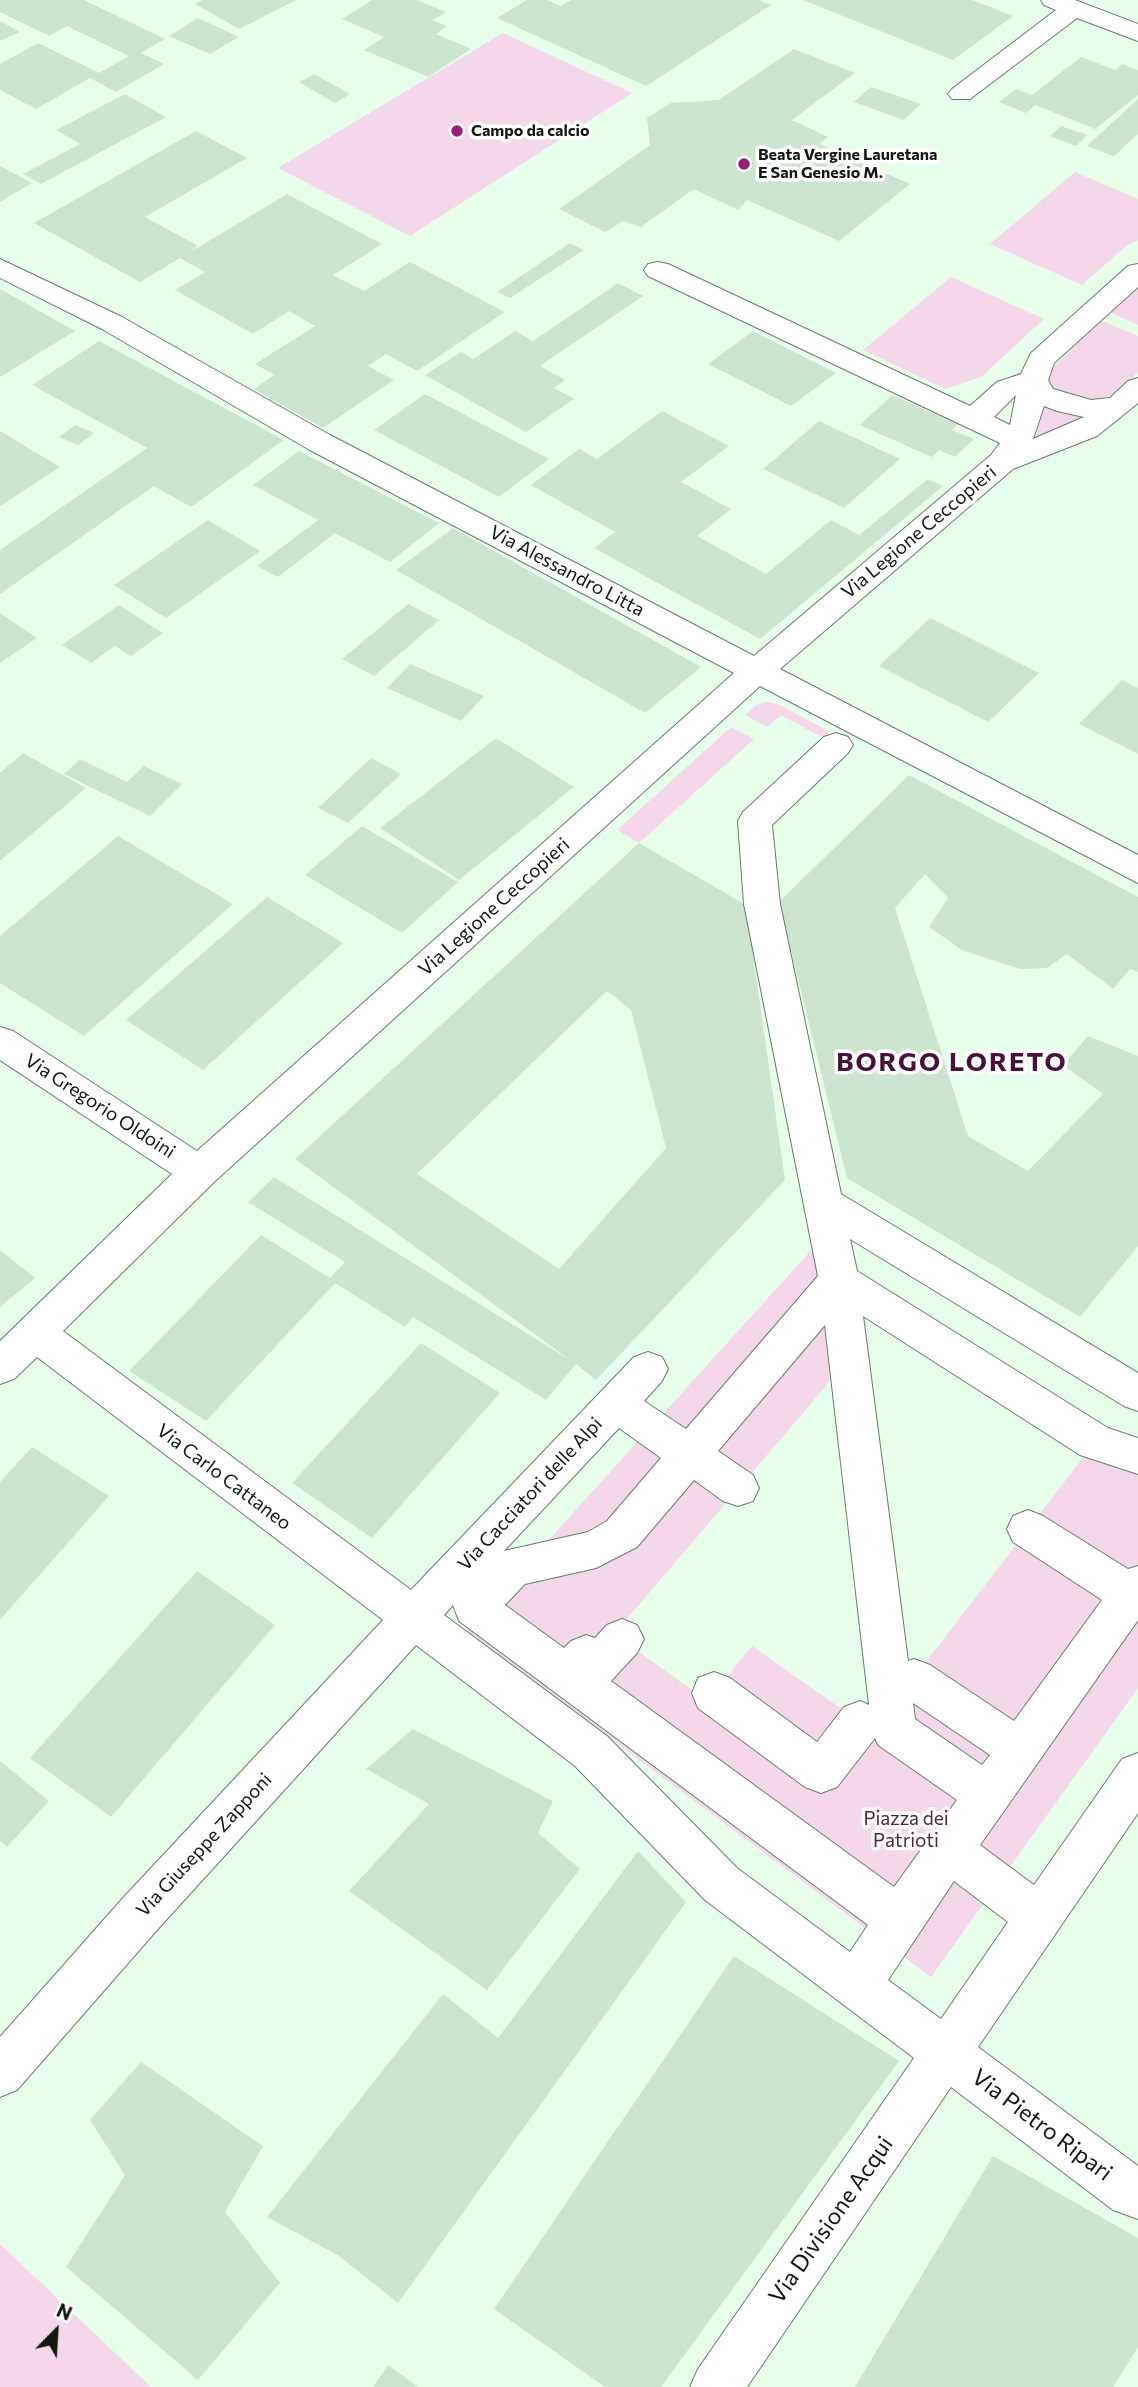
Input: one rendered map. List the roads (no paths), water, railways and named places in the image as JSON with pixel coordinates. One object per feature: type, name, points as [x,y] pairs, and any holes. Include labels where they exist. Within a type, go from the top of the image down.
[{"type":"street","points":[[961,94],[1063,4],[1138,33]]},
{"type":"street","name":"Via Alessandro Litta","points":[[0,267],[112,323],[319,442],[1138,870]]},
{"type":"street","points":[[658,270],[974,419],[1010,451]]},
{"type":"street","points":[[1010,451],[1028,417],[1033,380],[1041,359],[1138,272]]},
{"type":"street","points":[[974,419],[1007,388],[1033,380]]},
{"type":"street","points":[[1033,380],[1044,394],[1067,405],[1091,409],[1128,397]]},
{"type":"street","points":[[1010,451],[1086,429],[1128,397]]},
{"type":"street","name":"Via Legione Ceccopieri","points":[[0,1367],[199,1172],[757,671],[1010,451]]},
{"type":"street","points":[[836,745],[755,821],[762,904],[839,1280],[894,1730],[988,1795]]},
{"type":"street","name":"Via Gregorio Oldoini","points":[[0,1041],[199,1172]]},
{"type":"street","points":[[823,1203],[1138,1394]]},
{"type":"street","points":[[839,1280],[622,1534],[596,1549],[513,1567],[474,1607],[899,1919]]},
{"type":"street","points":[[839,1280],[1095,1442],[1138,1457]]},
{"type":"street","name":"Via Carlo Cattaneo","points":[[36,1334],[412,1619]]},
{"type":"street","name":"Via Cacciatori delle Alpi","points":[[412,1619],[648,1369]]},
{"type":"street","points":[[615,1404],[738,1488]]},
{"type":"street","points":[[857,1985],[948,1849],[1134,1590],[1028,1529]]},
{"type":"street","points":[[412,1619],[591,1751],[721,1884],[946,2053],[1138,1774]]},
{"type":"street","name":"Via Giuseppe Zapponi","points":[[0,2073],[140,1914],[412,1619]]},
{"type":"street","points":[[568,1675],[586,1655],[600,1665],[622,1639]]},
{"type":"street","points":[[914,1679],[1020,1750]]},
{"type":"street","points":[[714,1693],[821,1772],[860,1722]]},
{"type":"street","points":[[948,1849],[1040,1917]]},
{"type":"street","name":"Via Pietro Ripari","points":[[946,2053],[1131,2192],[1138,2194]]},
{"type":"street","name":"Via Divisione Acqui","points":[[716,2387],[946,2053]]},
{"type":"place","name":"Campo da calcio","points":[[457,131]]},
{"type":"place","name":"Beata Vergine Lauretana E San Genesio M.","points":[[744,164]]},
{"type":"district","name":"BORGO LORETO","points":[[952,1062]]},
{"type":"park label","name":"Piazza dei Patrioti","points":[[906,1830]]}]
